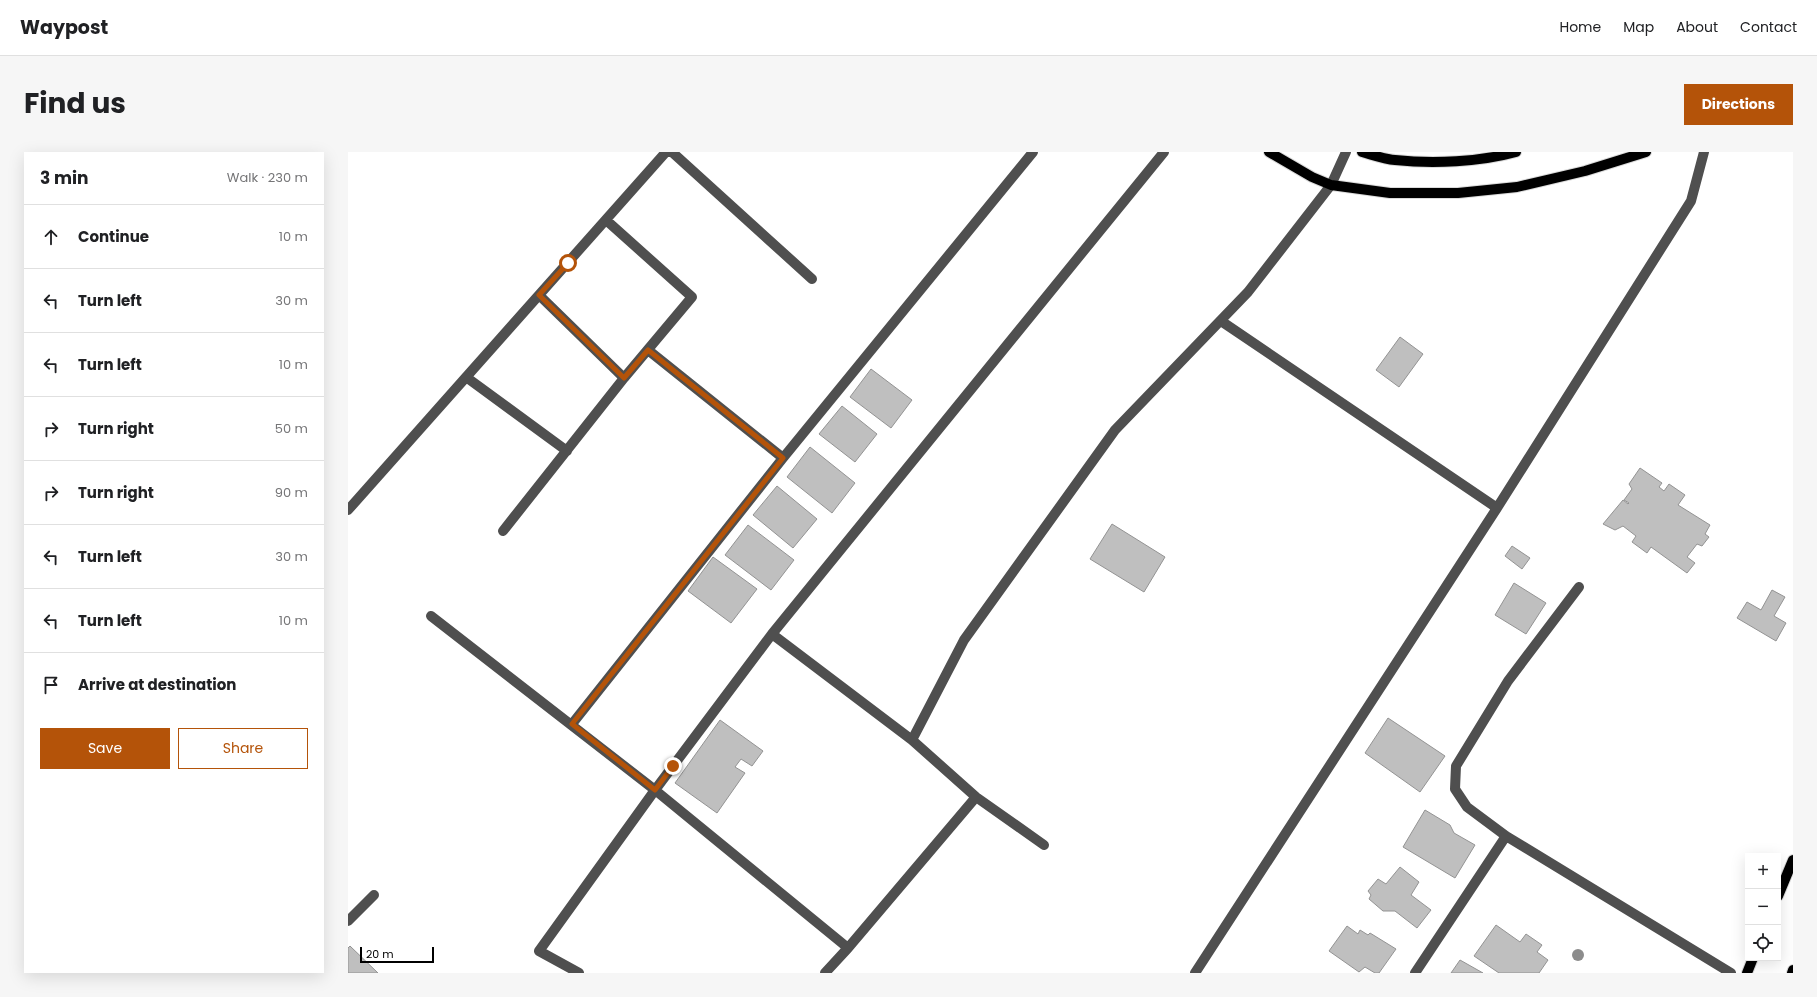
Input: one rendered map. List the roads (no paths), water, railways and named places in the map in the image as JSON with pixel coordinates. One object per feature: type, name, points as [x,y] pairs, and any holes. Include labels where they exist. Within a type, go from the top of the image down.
[{"type":"main road","points":[[1269,152],[1312,177],[1331,186],[1398,193],[1458,193],[1517,187],[1585,171],[1646,152]]},
{"type":"main road","points":[[1362,152],[1394,160],[1435,161],[1496,157],[1516,152]]},
{"type":"main road","points":[[1781,889],[1793,860]]},
{"type":"main road","points":[[1746,973],[1752,961]]},
{"type":"street","points":[[348,510],[666,152]]},
{"type":"street","points":[[672,152],[812,279]]},
{"type":"street","points":[[572,724],[783,458],[1033,152]]},
{"type":"street","points":[[579,973],[540,951],[655,790],[772,634],[1164,152]]},
{"type":"street","points":[[912,740],[964,640],[1115,430],[1248,292],[1331,186],[1346,152]]},
{"type":"street","points":[[1196,973],[1497,508],[1691,201],[1704,152]]},
{"type":"street","points":[[503,531],[624,378],[692,297],[606,220]]},
{"type":"street","points":[[539,295],[624,378]]},
{"type":"street","points":[[1221,321],[1497,508]]},
{"type":"street","points":[[648,350],[783,458]]},
{"type":"street","points":[[466,377],[567,451]]},
{"type":"street","points":[[1580,587],[1508,681],[1456,766],[1455,790],[1467,807],[1506,836],[1731,973]]},
{"type":"street","points":[[431,616],[572,724],[655,790],[848,948]]},
{"type":"street","points":[[772,634],[912,740],[976,797],[1044,845]]},
{"type":"street","points":[[825,973],[976,797]]},
{"type":"street","points":[[1416,973],[1506,836]]},
{"type":"street","points":[[348,921],[374,895]]}]
